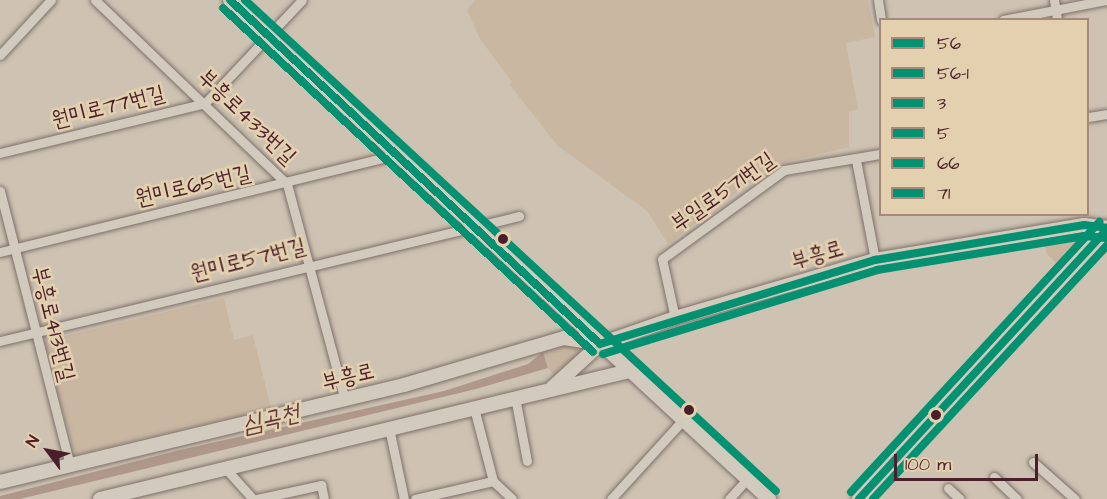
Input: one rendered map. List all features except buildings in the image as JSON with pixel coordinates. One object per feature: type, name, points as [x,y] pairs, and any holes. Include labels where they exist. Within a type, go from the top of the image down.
[{"type":"street","points":[[0,55],[51,0]]},
{"type":"street","name":"부흥로433번길","points":[[95,0],[287,183],[345,400]]},
{"type":"street","points":[[230,0],[471,226],[769,499]]},
{"type":"street","points":[[205,103],[302,0]]},
{"type":"street","points":[[878,0],[881,18]]},
{"type":"street","points":[[1054,0],[1057,15]]},
{"type":"street","points":[[1025,18],[1057,15],[1107,0]]},
{"type":"street","name":"원미로77번길","points":[[0,153],[205,103]]},
{"type":"street","points":[[1089,117],[1107,114]]},
{"type":"street","name":"부일로571번길","points":[[675,318],[662,259],[784,170],[856,160],[879,154]]},
{"type":"street","name":"원미로65번길","points":[[0,252],[395,155]]},
{"type":"street","name":"부흥로","points":[[856,160],[875,260]]},
{"type":"street","name":"부흥로413번길","points":[[0,191],[70,466]]},
{"type":"street","name":"원미로57번길","points":[[0,341],[519,216]]},
{"type":"street","name":"부흥로","points":[[552,388],[600,344],[675,318],[875,260],[1084,225],[1107,229]]},
{"type":"street","points":[[859,499],[1107,229]]},
{"type":"street","name":"부흥로","points":[[0,482],[345,400],[564,338],[600,344]]},
{"type":"street","name":"부흥로","points":[[100,499],[629,370]]},
{"type":"street","points":[[515,397],[527,461]]},
{"type":"street","points":[[474,408],[493,481],[512,499]]},
{"type":"street","points":[[611,499],[683,420]]},
{"type":"street","points":[[389,428],[404,499]]},
{"type":"street","points":[[1033,462],[1075,499]]},
{"type":"street","points":[[226,469],[255,499],[321,485],[324,499]]},
{"type":"street","points":[[994,477],[1017,499]]},
{"type":"street","points":[[729,499],[747,479]]},
{"type":"street","points":[[415,499],[493,481]]},
{"type":"street","points":[[948,488],[960,499]]},
{"type":"shaded area","points":[[475,0],[868,0],[875,37],[846,43],[858,110],[849,111],[849,147],[773,165],[668,244],[647,211],[558,146],[509,84],[512,82],[480,39],[467,10]]},
{"type":"shaded area","points":[[1077,237],[1080,244],[1058,265],[1047,254],[1045,245]]},
{"type":"shaded area","points":[[224,298],[234,340],[253,335],[271,408],[75,455],[44,341]]},
{"type":"shaded area","points":[[556,344],[576,345],[581,355],[573,368],[555,376],[548,368],[543,352]]},
{"type":"shaded area","points":[[543,352],[548,368],[476,389],[20,499],[0,499],[0,496],[180,450],[444,391],[528,364]]},
{"type":"transit line","name":"56","points":[[230,0],[600,344]]},
{"type":"transit line","name":"3","points":[[245,0],[776,491]]},
{"type":"transit line","name":"56-1","points":[[223,8],[593,352]]},
{"type":"transit line","name":"71","points":[[851,492],[1099,222]]},
{"type":"transit line","name":"56","points":[[600,344],[875,260],[1084,225],[1107,228]]},
{"type":"transit line","name":"5","points":[[859,499],[1107,229]]},
{"type":"transit line","name":"56-1","points":[[603,354],[877,270],[1084,236],[1106,238]]},
{"type":"transit line","name":"66","points":[[873,499],[1107,245]]},
{"type":"water label","name":"심곡천","points":[[271,420]]}]
